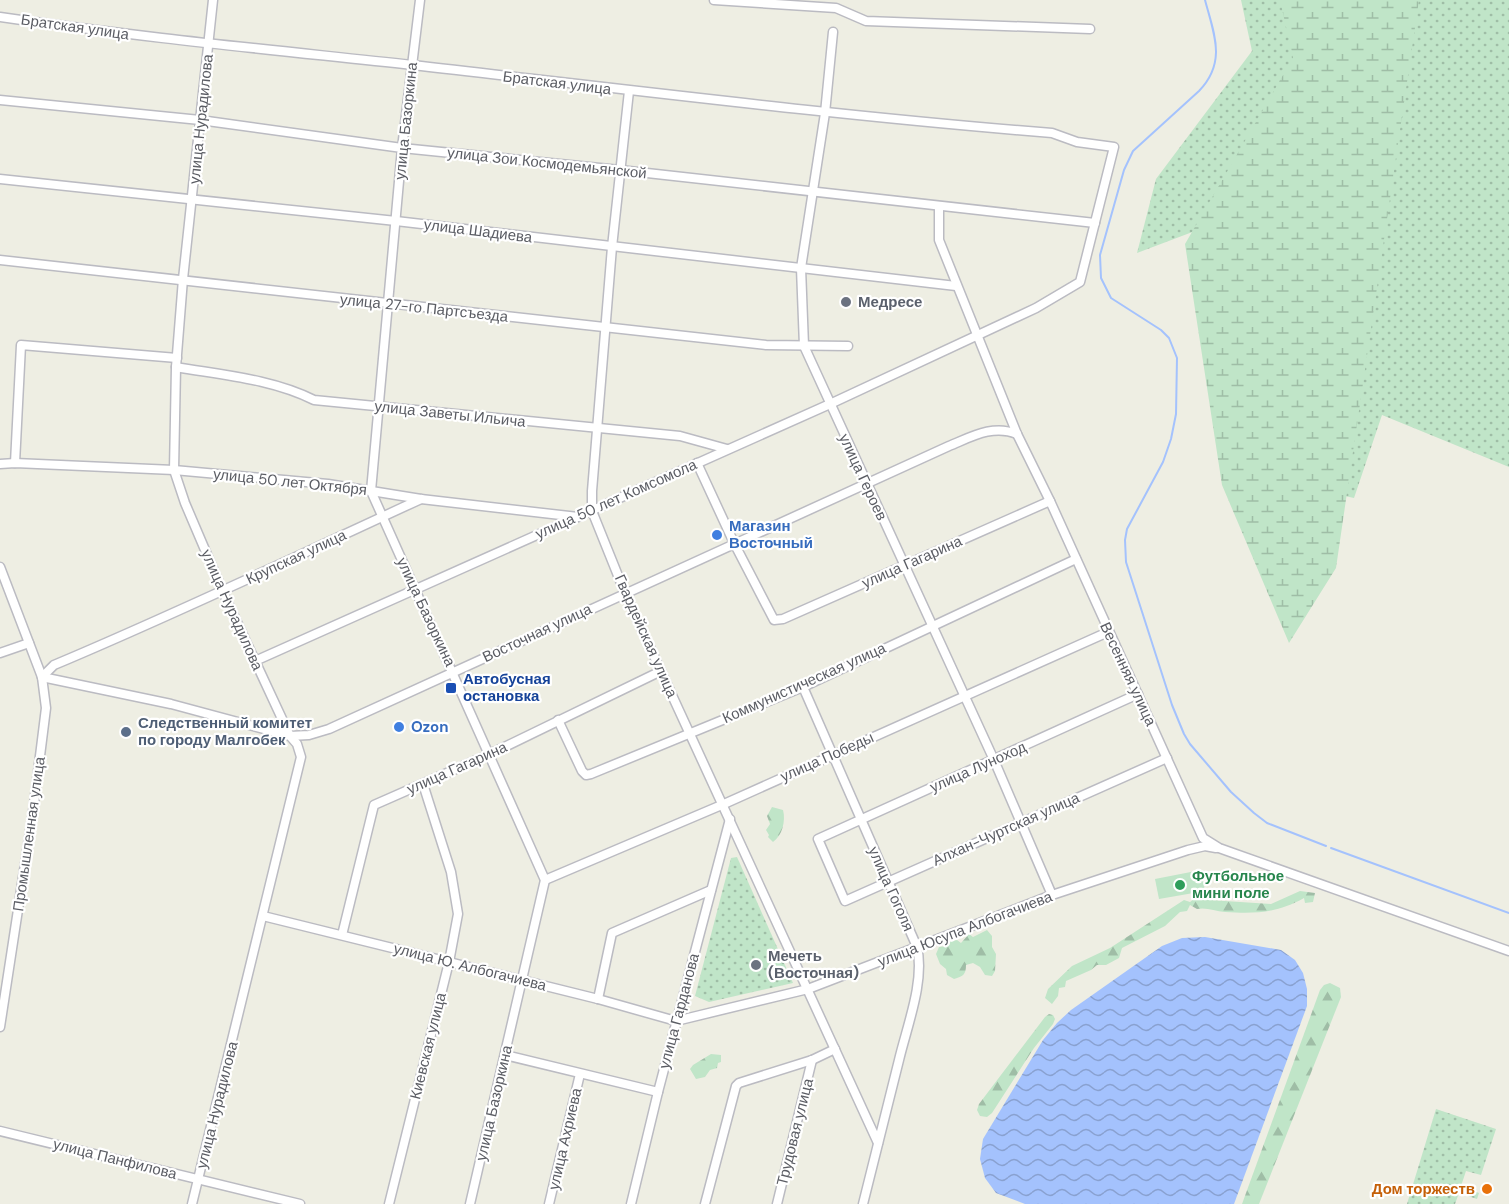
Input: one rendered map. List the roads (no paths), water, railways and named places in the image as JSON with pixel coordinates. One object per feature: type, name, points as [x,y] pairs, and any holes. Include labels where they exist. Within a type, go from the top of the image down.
[{"type":"street","name":"улица Нурадилова","points":[[192,1204],[301,763],[301,752],[290,736],[223,592],[185,503],[174,471],[176,362],[213,0]]},
{"type":"street","name":"улица Базоркина","points":[[420,0],[402,148],[371,490],[544,880],[470,1204]]},
{"type":"street","points":[[714,0],[836,8],[866,21],[1090,29]]},
{"type":"street","name":"Братская улица","points":[[0,17],[110,33],[825,113],[1052,134],[1077,142],[1114,147]]},
{"type":"street","name":"улица Героев","points":[[833,32],[825,113],[801,268],[804,346],[994,760],[1053,895]]},
{"type":"street","name":"Гвардейская улица","points":[[629,91],[612,247],[592,511],[625,593],[878,1143]]},
{"type":"street","name":"улица Зои Космодемьянской","points":[[0,100],[200,120],[402,148],[1095,223]]},
{"type":"street","name":"улица 50 лет Комсомола","points":[[255,661],[830,404],[1036,308],[1080,282],[1114,147]]},
{"type":"street","name":"улица Шадиева","points":[[0,179],[396,221],[956,286]]},
{"type":"street","name":"Весенняя улица","points":[[939,207],[939,240],[1017,434],[1050,501],[1200,834],[1219,848],[1509,951]]},
{"type":"street","name":"улица 27-го Партсъезда","points":[[0,260],[766,345],[848,346]]},
{"type":"street","name":"улица Заветы Ильича","points":[[15,463],[21,345],[176,362],[294,390],[314,400],[680,436],[727,449]]},
{"type":"street","name":"Восточная улица","points":[[42,677],[171,704],[290,736],[309,735],[329,729],[981,432],[1004,430],[1017,434]]},
{"type":"street","points":[[697,463],[734,543]]},
{"type":"street","name":"улица 50 лет Октября","points":[[0,464],[174,471],[328,484],[421,499],[579,518]]},
{"type":"street","name":"Крупская улица","points":[[42,677],[54,665],[223,592],[421,499]]},
{"type":"street","name":"улица Гагарина","points":[[734,543],[774,620],[783,619],[1050,501]]},
{"type":"street","name":"Коммунистическая улица","points":[[558,720],[586,775],[803,687],[1076,560]]},
{"type":"street","name":"Промышленная улица","points":[[0,568],[42,677],[45,708],[42,745],[0,1027]]},
{"type":"street","name":"улица Победы","points":[[544,880],[724,804],[1108,632]]},
{"type":"street","points":[[0,653],[29,642]]},
{"type":"street","name":"улица Гагарина","points":[[342,935],[374,805],[490,754],[661,671]]},
{"type":"street","name":"улица Гоголя","points":[[803,687],[917,946],[920,971],[863,1204]]},
{"type":"street","name":"улица Луноход","points":[[845,901],[818,839],[1138,694]]},
{"type":"street","points":[[301,752],[309,735]]},
{"type":"street","name":"Алхан-Чуртская улица","points":[[845,901],[1167,758]]},
{"type":"street","name":"Киевская улица","points":[[389,1204],[449,962],[458,914],[451,872],[423,784]]},
{"type":"street","name":"улица Гарданова","points":[[631,1204],[657,1092],[730,819]]},
{"type":"street","name":"улица Юсупа Албогачиева","points":[[676,1021],[808,989],[1053,895],[1188,850],[1205,846],[1219,848]]},
{"type":"street","points":[[598,999],[612,933],[711,890]]},
{"type":"street","name":"улица Ю. Албогачиева","points":[[263,916],[598,999],[676,1021]]},
{"type":"street","points":[[705,1204],[736,1086],[739,1083],[812,1060],[835,1049]]},
{"type":"street","points":[[505,1055],[657,1092]]},
{"type":"street","name":"Трудовая улица","points":[[777,1204],[812,1060]]},
{"type":"street","name":"улица Ахриева","points":[[549,1204],[580,1074]]},
{"type":"street","name":"улица Панфилова","points":[[0,1131],[300,1204]]},
{"type":"water","points":[[1205,937],[1281,950],[1295,960],[1303,973],[1307,989],[1307,1006],[1234,1204],[1025,1204],[996,1193],[985,1178],[980,1159],[983,1139],[1043,1040],[1071,1010],[1162,946],[1182,938]]},
{"type":"waterway","points":[[1205,0],[1216,47],[1213,69],[1199,91],[1133,151],[1124,170],[1100,255],[1101,278],[1111,298],[1161,330],[1169,338],[1177,358],[1176,414],[1171,439],[1163,462],[1127,529],[1126,562],[1172,705],[1190,744],[1231,792],[1267,823],[1326,846]]},
{"type":"waterway","points":[[1331,848],[1509,913]]},
{"type":"place","name":"Медресе","points":[[846,302]]},
{"type":"place","name":"Магазин Восточный","points":[[717,535]]},
{"type":"place","name":"Автобусная остановка","points":[[451,688]]},
{"type":"place","name":"Ozon","points":[[399,727]]},
{"type":"place","name":"Следственный комитет по городу Малгобек","points":[[126,732]]},
{"type":"place","name":"Футбольное мини поле","points":[[1180,885]]},
{"type":"place","name":"Мечеть (Восточная)","points":[[756,965]]},
{"type":"place","name":"Дом торжеств","points":[[1487,1189]]}]
